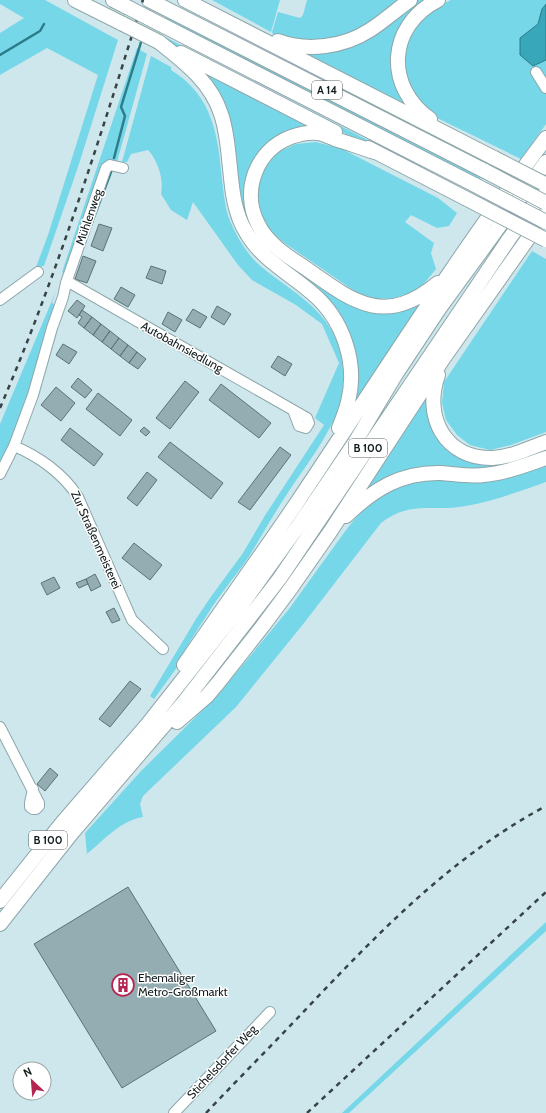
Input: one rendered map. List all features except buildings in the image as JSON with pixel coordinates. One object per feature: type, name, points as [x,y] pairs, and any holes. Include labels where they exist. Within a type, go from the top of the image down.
[{"type":"highway","points":[[75,0],[546,240]]},
{"type":"highway","name":"A 14","points":[[113,0],[546,222]]},
{"type":"highway","name":"A 14","points":[[150,0],[546,203]]},
{"type":"highway","points":[[185,0],[546,186]]},
{"type":"highway","points":[[207,11],[286,44],[318,47],[344,42],[362,35],[410,0]]},
{"type":"highway","points":[[438,0],[417,15],[404,32],[400,42],[397,64],[400,79],[412,103],[421,113],[465,143]]},
{"type":"highway","points":[[159,42],[198,76],[216,101],[225,128],[236,209],[245,232],[264,256],[313,293],[322,302],[342,331],[350,360],[350,387],[348,402],[330,453]]},
{"type":"highway","points":[[375,152],[318,133],[297,135],[277,144],[262,158],[253,177],[250,198],[251,206],[258,225],[270,240],[295,261],[344,294],[370,306],[391,306],[412,301],[450,272]]},
{"type":"highway","points":[[147,725],[165,692],[293,508],[450,272],[546,138]]},
{"type":"highway","name":"B 100","points":[[0,901],[62,823],[147,725],[223,630],[267,570],[354,444],[396,374],[439,309],[546,162]]},
{"type":"highway","name":"B 100","points":[[0,924],[71,834],[184,702],[222,655],[280,578],[546,186]]},
{"type":"highway","points":[[141,754],[207,696],[262,627],[330,532],[443,359],[546,213]]},
{"type":"highway","points":[[443,359],[434,389],[432,409],[440,430],[455,447],[473,456],[493,458],[505,456],[546,442]]},
{"type":"highway","points":[[330,532],[373,493],[385,486],[407,477],[423,474],[483,475],[511,470],[546,458]]},
{"type":"street","points":[[536,72],[546,88]]},
{"type":"street","name":"Mühlenweg","points":[[69,283],[106,168],[110,165],[123,168]]},
{"type":"street","points":[[0,300],[38,272]]},
{"type":"street","points":[[0,474],[14,446],[33,395],[69,283]]},
{"type":"street","name":"Autobahnsiedlung","points":[[69,283],[293,410]]},
{"type":"street","name":"Zur Straßenmeisterei","points":[[14,446],[38,459],[72,487],[78,497],[132,620],[163,649]]},
{"type":"street","points":[[0,727],[33,789]]},
{"type":"street","name":"Stichelsdorfer Weg","points":[[174,1113],[270,1012]]},
{"type":"shaded area","points":[[0,0],[45,0],[118,40],[79,164],[44,266],[36,267],[48,235],[98,75],[47,48],[0,75],[0,33],[24,18],[0,4]]},
{"type":"shaded area","points":[[212,0],[280,0],[271,32]]},
{"type":"shaded area","points":[[307,0],[401,0],[365,28],[320,42],[274,37],[272,32],[278,12],[300,18],[303,15]]},
{"type":"shaded area","points":[[418,0],[428,0],[400,33],[407,108],[322,64],[303,52],[311,53],[411,5]]},
{"type":"shaded area","points":[[451,0],[546,0],[546,124],[521,159],[431,115],[414,98],[402,71],[411,26],[428,11]]},
{"type":"shaded area","points":[[546,4],[546,60],[533,66],[520,55],[520,38],[538,24],[542,9]]},
{"type":"shaded area","points":[[167,14],[482,176],[478,180],[165,20]]},
{"type":"shaded area","points":[[161,35],[421,167],[417,170],[160,39]]},
{"type":"shaded area","points":[[137,48],[147,54],[117,162],[107,161],[67,272],[64,274],[62,272]]},
{"type":"shaded area","points":[[151,56],[171,67],[171,70],[185,80],[205,104],[215,132],[226,206],[228,216],[235,233],[245,249],[257,263],[298,294],[325,320],[339,347],[343,374],[341,400],[332,424],[248,558],[199,627],[177,663],[178,666],[154,699],[150,696],[196,619],[243,553],[264,517],[324,425],[315,418],[339,363],[322,324],[296,305],[252,280],[238,265],[193,202],[187,220],[171,210],[161,194],[161,176],[155,159],[148,150],[131,154],[127,162],[122,162]]},
{"type":"shaded area","points":[[192,64],[313,125],[260,156],[254,224],[357,306],[425,299],[355,403],[354,350],[342,319],[262,246],[241,210],[234,156]]},
{"type":"shaded area","points":[[316,142],[342,149],[438,198],[457,213],[449,226],[437,228],[411,215],[405,222],[434,243],[431,253],[436,269],[423,285],[410,293],[392,299],[372,298],[356,292],[283,242],[271,231],[259,211],[257,189],[265,168],[278,152],[296,144]]},
{"type":"shaded area","points":[[532,251],[546,259],[546,432],[511,445],[490,450],[470,445],[457,435],[446,420],[442,403],[444,382]]},
{"type":"shaded area","points":[[56,291],[52,303],[56,305],[24,410],[0,464],[0,424]]},
{"type":"shaded area","points":[[429,388],[429,407],[465,456],[546,445],[546,451],[508,465],[476,469],[442,468],[363,494]]},
{"type":"shaded area","points":[[546,462],[546,482],[507,496],[476,504],[454,508],[422,508],[402,511],[381,523],[304,623],[236,707],[143,796],[140,804],[143,817],[127,822],[106,837],[87,854],[85,833],[141,771],[217,696],[289,609],[346,530],[368,505],[389,490],[412,482]]},
{"type":"shaded area","points":[[546,922],[546,931],[349,1113],[342,1113]]},
{"type":"waterway","points":[[0,55],[40,31],[44,24]]},
{"type":"waterway","points":[[114,158],[125,116],[121,107],[142,39]]},
{"type":"waterway","points":[[91,225],[111,172]]},
{"type":"railway","points":[[0,408],[21,358],[77,206],[143,0]]},
{"type":"railway","points":[[206,1113],[363,950],[420,896],[480,847],[546,806]]},
{"type":"railway","points":[[307,1113],[546,892]]},
{"type":"place","name":"Ehemaliger Metro-Großmarkt","points":[[123,985]]}]
